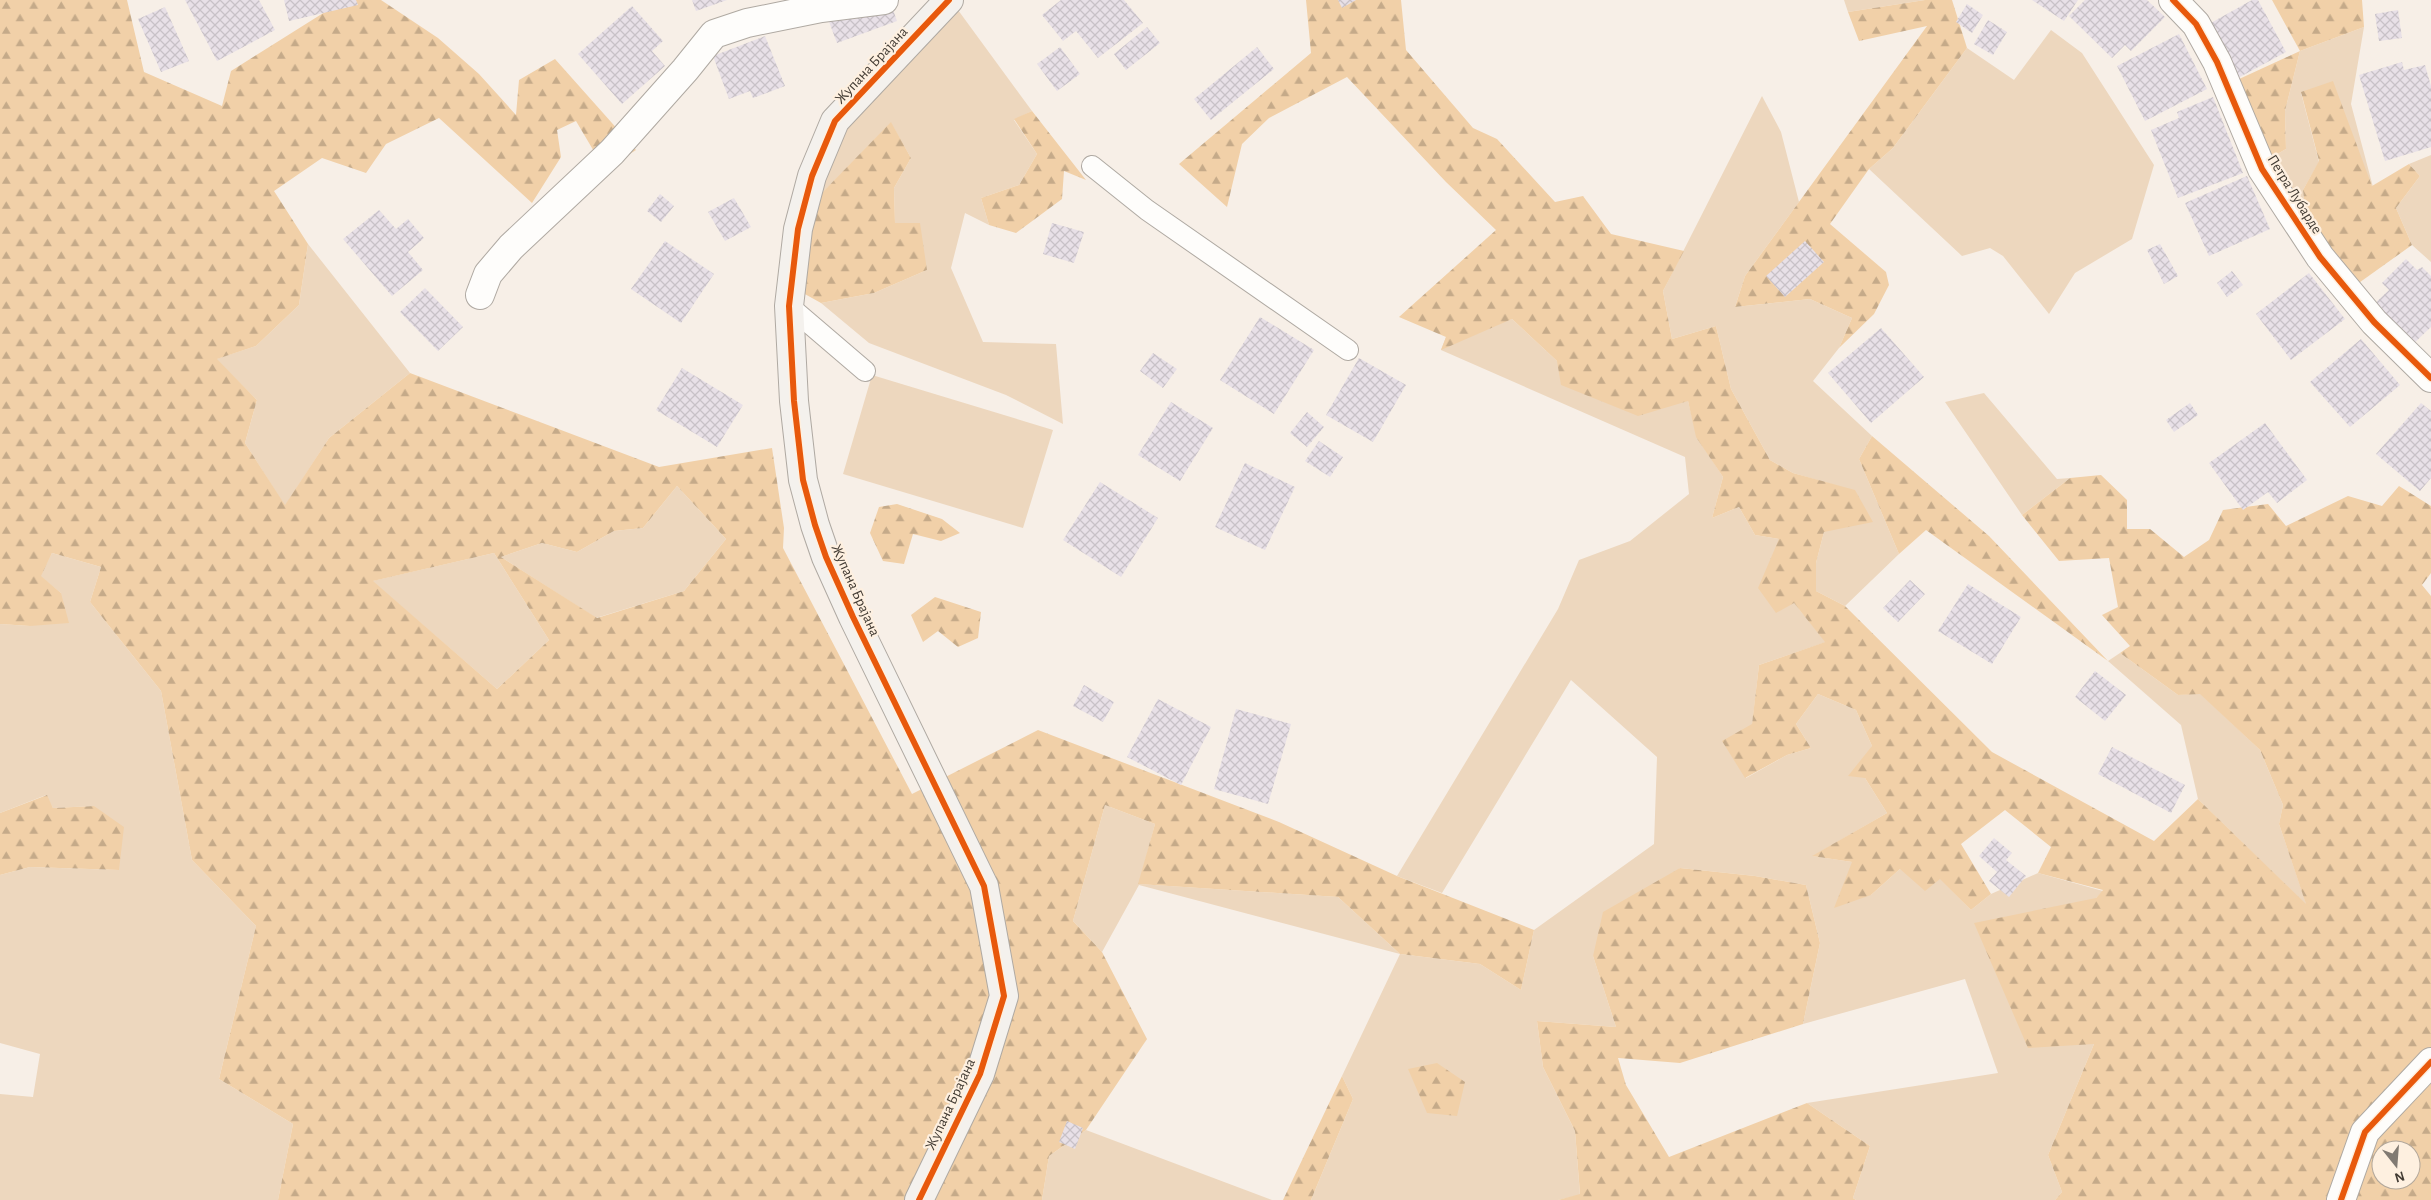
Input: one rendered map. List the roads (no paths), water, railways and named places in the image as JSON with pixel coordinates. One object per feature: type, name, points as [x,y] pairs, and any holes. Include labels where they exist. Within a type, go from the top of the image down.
[{"type":"street","points":[[480,295],[488,274],[511,247],[612,152],[685,70],[714,34],[747,23],[821,8],[884,0]]},
{"type":"street","name":"Жупана Брајана","points":[[919,1200],[980,1074],[1004,996],[984,886],[853,616],[826,557],[815,525],[803,480],[794,401],[789,306],[798,230],[812,176],[836,121],[949,0]]},
{"type":"street","name":"Петра Лубарде","points":[[2173,0],[2196,24],[2217,62],[2262,169],[2320,258],[2374,322],[2431,378]]},
{"type":"street","points":[[2341,1200],[2365,1132],[2431,1062]]},
{"type":"lane","points":[[1092,166],[1147,210],[1348,350]]},
{"type":"lane","points":[[789,306],[865,371]]}]
